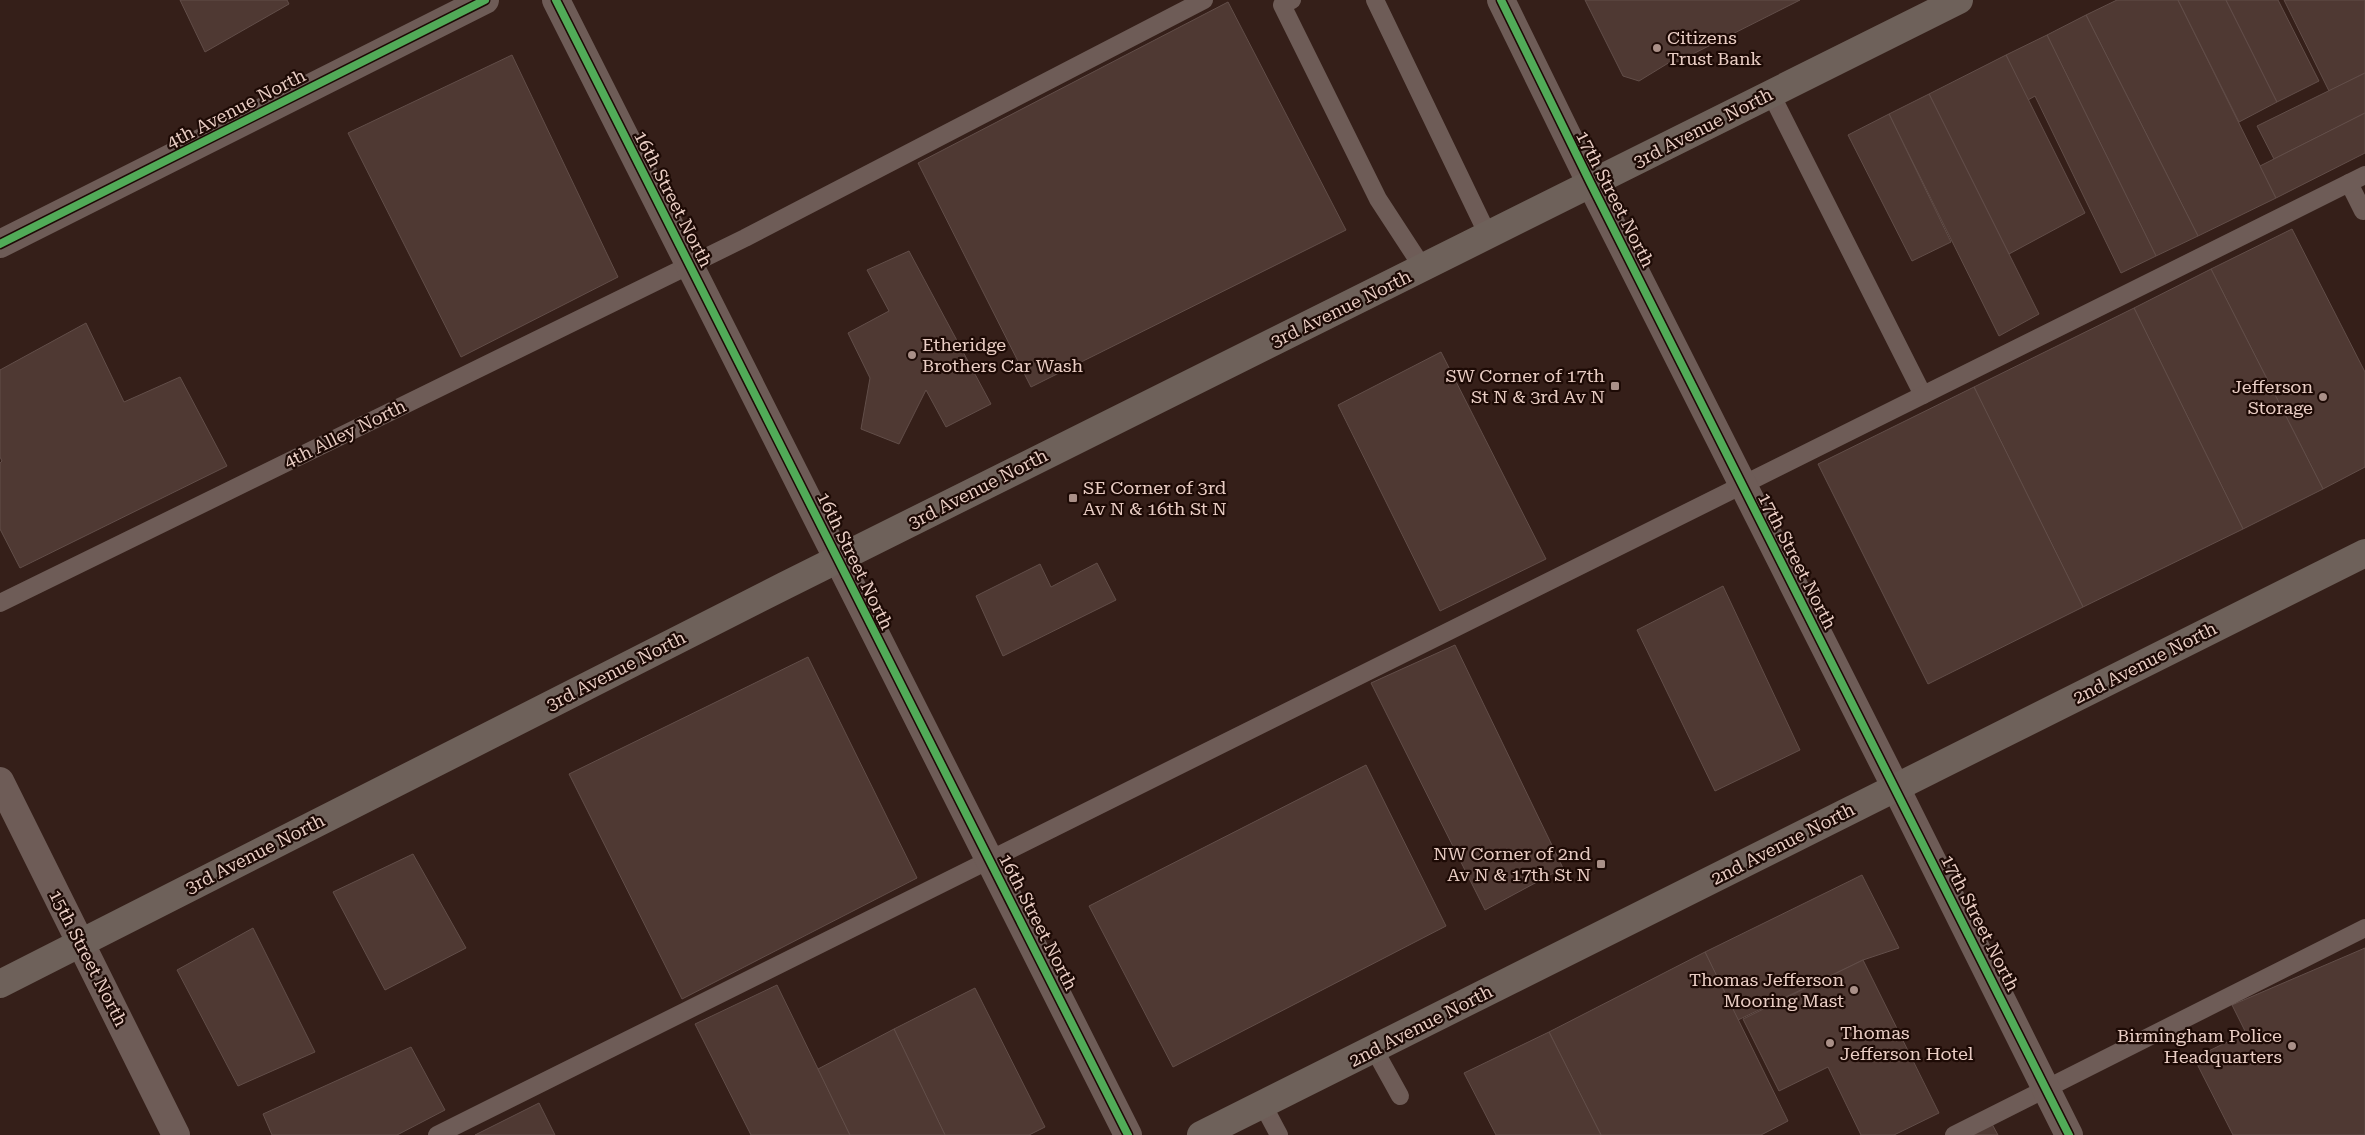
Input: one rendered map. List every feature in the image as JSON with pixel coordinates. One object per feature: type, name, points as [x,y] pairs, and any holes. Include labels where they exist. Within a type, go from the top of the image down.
[{"type":"main road","name":"3rd Avenue North","points":[[0,984],[838,560],[1959,0]]},
{"type":"main road","name":"2nd Avenue North","points":[[1201,1135],[2365,553]]},
{"type":"street","name":"4th Avenue North","points":[[0,244],[485,0]]},
{"type":"street","name":"16th Street North","points":[[556,0],[1128,1135]]},
{"type":"street","name":"17th Street North","points":[[1500,0],[1590,184],[1896,788],[2069,1135]]},
{"type":"street","name":"15th Street North","points":[[0,781],[176,1135]]},
{"type":"lane","name":"4th Alley North","points":[[0,602],[690,266],[1204,0]]},
{"type":"lane","points":[[1292,0],[1282,5],[1378,199],[1423,268]]},
{"type":"lane","points":[[1374,0],[1488,235]]},
{"type":"lane","points":[[1771,94],[1923,395]]},
{"type":"lane","points":[[437,1135],[2365,174]]},
{"type":"lane","points":[[2349,183],[2363,211]]},
{"type":"lane","points":[[1954,1135],[2365,928]]},
{"type":"lane","points":[[1374,1049],[1400,1096]]},
{"type":"lane","points":[[1263,1105],[1279,1135]]},
{"type":"building","points":[[180,0],[287,0],[289,4],[205,52]]},
{"type":"building","name":"Citizens Trust Bank","points":[[1585,0],[1800,0],[1675,63],[1670,62],[1639,81],[1623,76]]},
{"type":"building","points":[[2117,0],[2178,0],[2276,198],[2198,236],[2086,15]]},
{"type":"building","points":[[2178,0],[2226,0],[2277,102],[2239,122]]},
{"type":"building","points":[[2226,0],[2278,0],[2319,81],[2277,102]]},
{"type":"building","points":[[2284,0],[2365,0],[2365,73],[2329,91]]},
{"type":"building","points":[[1228,2],[1346,230],[1031,387],[918,163]]},
{"type":"building","points":[[2086,15],[2198,236],[2156,256],[2047,35]]},
{"type":"building","points":[[2047,35],[2156,256],[2121,273],[2035,96],[2028,100],[2006,55]]},
{"type":"building","points":[[512,55],[618,277],[461,357],[348,133]]},
{"type":"building","points":[[2006,55],[2085,213],[2009,254],[1929,94]]},
{"type":"building","points":[[2365,73],[2365,113],[2274,159],[2257,126]]},
{"type":"building","points":[[1929,94],[2039,314],[1999,336],[1889,114]]},
{"type":"building","points":[[2365,113],[2365,153],[2276,198],[2260,166]]},
{"type":"building","points":[[1889,114],[1951,242],[1912,261],[1848,135]]},
{"type":"building","points":[[2292,229],[2365,372],[2365,467],[2323,489],[2211,269]]},
{"type":"building","name":"Etheridge Brothers Car Wash","points":[[909,251],[991,404],[946,427],[926,390],[899,444],[861,429],[870,378],[848,333],[889,311],[867,270]]},
{"type":"building","points":[[2211,269],[2323,489],[2243,529],[2134,308]]},
{"type":"building","points":[[2134,308],[2243,529],[2083,607],[1974,387]]},
{"type":"building","points":[[86,323],[124,402],[180,377],[227,466],[20,568],[0,529],[0,463],[2,461],[0,457],[0,370]]},
{"type":"building","points":[[1441,352],[1546,559],[1440,611],[1338,405]]},
{"type":"building","points":[[1974,387],[2083,607],[1928,684],[1818,464]]},
{"type":"building","points":[[1097,563],[1116,600],[1003,656],[976,596],[1040,564],[1051,587]]},
{"type":"building","points":[[1723,586],[1800,750],[1715,791],[1637,630]]},
{"type":"building","points":[[1455,645],[1563,868],[1485,910],[1371,683]]},
{"type":"building","points":[[808,657],[917,878],[682,999],[569,774]]},
{"type":"building","points":[[1366,765],[1446,926],[1173,1067],[1089,906]]},
{"type":"building","points":[[413,854],[466,948],[385,990],[333,892]]},
{"type":"building","points":[[1862,875],[1899,948],[1863,960],[1738,1020],[1705,952]]},
{"type":"building","points":[[253,928],[315,1052],[238,1086],[177,970]]},
{"type":"building","name":"Birmingham Police Headquarters","points":[[2365,948],[2365,1135],[2233,1135],[2194,1058],[2246,1033],[2232,1005]]},
{"type":"building","points":[[1705,952],[1788,1121],[1761,1135],[1601,1135],[1549,1032]]},
{"type":"building","name":"Thomas Jefferson Hotel","points":[[1863,960],[1939,1113],[1894,1135],[1861,1135],[1828,1067],[1779,1091],[1743,1019]]},
{"type":"building","points":[[777,985],[850,1135],[751,1135],[695,1024]]},
{"type":"building","points":[[975,988],[1045,1127],[1029,1135],[945,1135],[894,1029]]},
{"type":"building","points":[[894,1029],[945,1135],[850,1135],[818,1069]]},
{"type":"building","points":[[1549,1032],[1601,1135],[1496,1135],[1464,1073]]},
{"type":"building","points":[[411,1047],[445,1110],[397,1135],[272,1135],[263,1114]]},
{"type":"building","points":[[539,1103],[555,1135],[475,1135]]},
{"type":"building","points":[[1992,1124],[1998,1135],[1971,1135]]},
{"type":"cycle path","points":[[0,244],[485,0]]},
{"type":"cycle path","points":[[556,0],[1128,1135]]},
{"type":"cycle path","points":[[1501,0],[1591,184],[2069,1135]]},
{"type":"place","name":"Citizens Trust Bank","points":[[1657,48]]},
{"type":"place","name":"Etheridge Brothers Car Wash","points":[[912,355]]},
{"type":"place","name":"SW Corner of 17th St N & 3rd Av N","points":[[1615,386]]},
{"type":"place","name":"Jefferson Storage","points":[[2323,397]]},
{"type":"place","name":"SE Corner of 3rd Av N & 16th St N","points":[[1073,498]]},
{"type":"place","name":"NW Corner of 2nd Av N & 17th St N","points":[[1601,864]]},
{"type":"place","name":"Thomas Jefferson Mooring Mast","points":[[1854,990]]},
{"type":"place","name":"Thomas Jefferson Hotel","points":[[1830,1043]]},
{"type":"place","name":"Birmingham Police Headquarters","points":[[2292,1046]]}]
